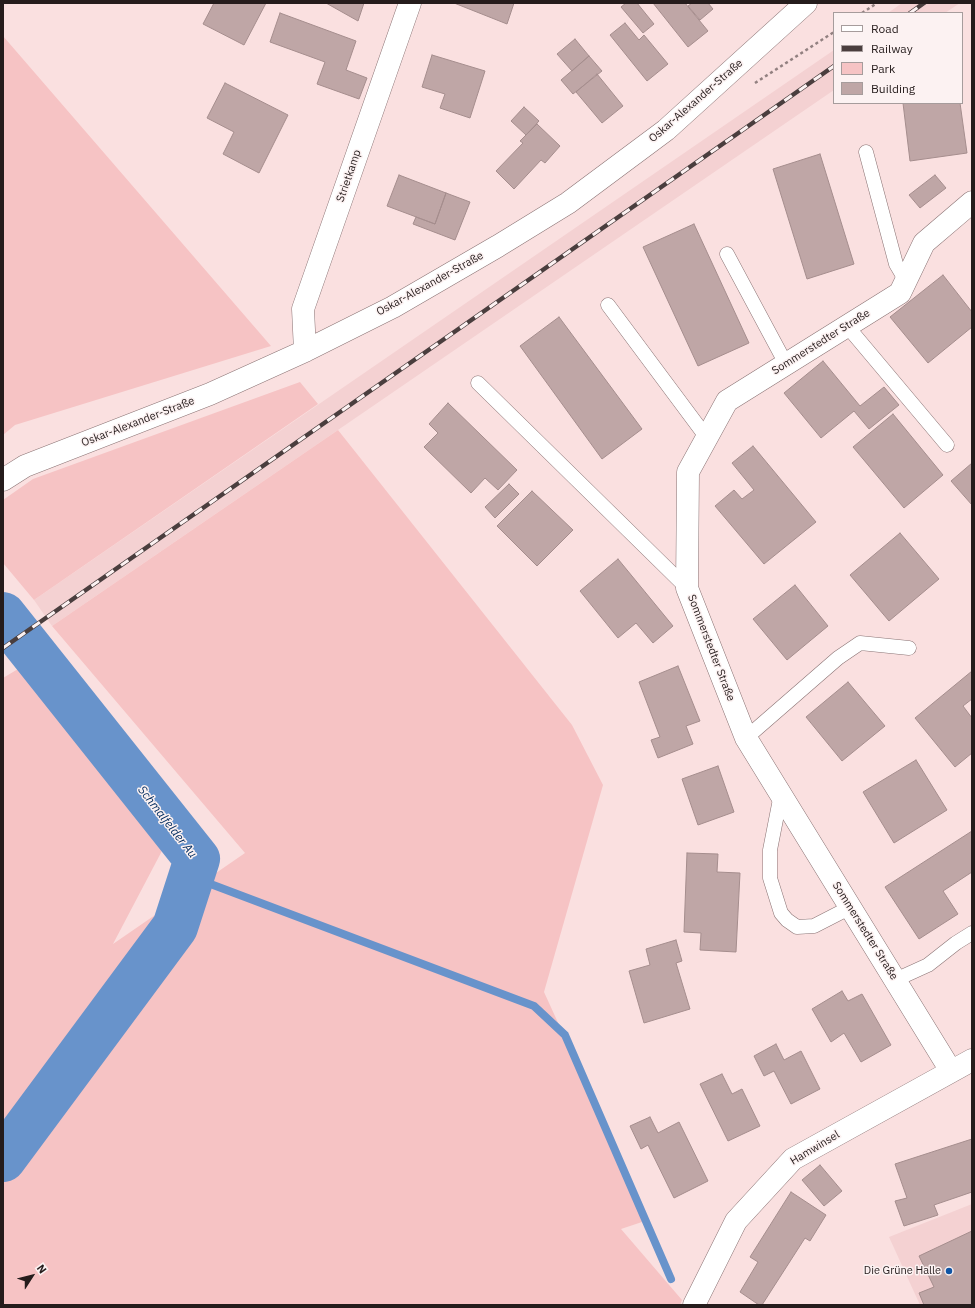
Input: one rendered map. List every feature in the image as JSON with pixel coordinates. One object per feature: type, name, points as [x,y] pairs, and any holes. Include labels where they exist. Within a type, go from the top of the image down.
[{"type":"street","name":"Strietkamp","points":[[305,351],[302,309],[410,3]]},
{"type":"street","name":"Oskar-Alexander-Straße","points":[[3,480],[25,466],[210,394],[305,351],[393,306],[498,246],[568,203],[666,130],[806,3]]},
{"type":"street","name":"Sommerstedter Straße","points":[[952,1071],[746,738],[687,588],[688,472],[727,401],[900,293],[924,243],[972,202]]},
{"type":"street","name":"Hamwinsel","points":[[694,1305],[736,1221],[793,1159],[972,1060]]},
{"type":"lane","points":[[866,152],[896,264],[906,281]]},
{"type":"lane","points":[[727,254],[786,364]]},
{"type":"lane","points":[[608,305],[707,438]]},
{"type":"lane","points":[[847,326],[947,445]]},
{"type":"lane","points":[[478,383],[687,588]]},
{"type":"lane","points":[[746,738],[838,658],[860,643],[909,648]]},
{"type":"lane","points":[[781,794],[770,850],[770,878],[781,913],[787,920],[797,927],[814,926],[851,907]]},
{"type":"lane","points":[[895,980],[928,965],[956,942],[972,933]]},
{"type":"path","points":[[864,12],[877,3]]},
{"type":"shaded area","points":[[902,3],[960,3],[946,12],[889,12]]},
{"type":"shaded area","points":[[833,51],[833,91],[52,626],[34,600]]},
{"type":"shaded area","points":[[972,1204],[972,1305],[920,1305],[889,1237]]},
{"type":"green space","points":[[3,36],[271,346],[15,425],[3,435]]},
{"type":"green space","points":[[300,382],[318,404],[34,600],[3,563],[3,500],[33,479]]},
{"type":"green space","points":[[338,430],[572,725],[603,785],[544,992],[648,1220],[621,1229],[682,1300],[680,1305],[3,1305],[3,678],[18,669],[164,847],[113,944],[245,853],[52,626]]},
{"type":"building","points":[[214,3],[266,3],[244,45],[203,24]]},
{"type":"building","points":[[326,3],[364,3],[358,21]]},
{"type":"building","points":[[454,3],[514,3],[507,24]]},
{"type":"building","points":[[626,3],[637,3],[654,24],[643,33],[621,7]]},
{"type":"building","points":[[653,3],[685,3],[708,31],[688,47]]},
{"type":"building","points":[[692,3],[708,3],[713,9],[700,20],[688,6]]},
{"type":"building","points":[[280,13],[356,41],[346,70],[367,78],[359,99],[317,84],[325,62],[270,42]]},
{"type":"building","points":[[625,23],[639,40],[644,35],[668,64],[647,81],[610,35]]},
{"type":"building","points":[[575,39],[589,56],[572,71],[557,54]]},
{"type":"building","points":[[432,55],[485,71],[470,118],[440,108],[445,94],[422,87]]},
{"type":"building","points":[[589,56],[602,71],[573,94],[561,80]]},
{"type":"building","points":[[597,74],[623,106],[602,123],[576,92]]},
{"type":"building","points":[[225,83],[288,115],[259,173],[223,154],[234,132],[207,118]]},
{"type":"building","points":[[903,104],[960,104],[967,153],[910,161]]},
{"type":"building","points":[[524,107],[539,121],[526,135],[511,121]]},
{"type":"building","points":[[537,124],[560,146],[545,163],[541,160],[514,189],[496,171],[523,143],[520,141]]},
{"type":"building","points":[[820,154],[854,264],[807,279],[773,169]]},
{"type":"building","points":[[399,175],[446,193],[435,224],[387,206]]},
{"type":"building","points":[[935,175],[946,188],[920,208],[909,195]]},
{"type":"building","points":[[446,193],[470,202],[455,240],[413,224],[416,217],[435,224]]},
{"type":"building","points":[[694,224],[749,343],[698,366],[643,247]]},
{"type":"building","points":[[943,275],[972,312],[972,327],[928,363],[890,317]]},
{"type":"building","points":[[559,317],[642,429],[602,459],[520,346]]},
{"type":"building","points":[[823,361],[860,406],[884,387],[899,405],[869,429],[854,411],[821,438],[784,393]]},
{"type":"building","points":[[448,403],[517,470],[498,490],[485,478],[471,493],[424,447],[438,433],[429,424]]},
{"type":"building","points":[[893,414],[943,475],[904,508],[853,447]]},
{"type":"building","points":[[753,446],[816,522],[764,564],[715,506],[734,490],[742,499],[754,490],[732,463]]},
{"type":"building","points":[[972,463],[972,505],[951,481]]},
{"type":"building","points":[[509,484],[519,494],[495,518],[485,507]]},
{"type":"building","points":[[532,491],[573,530],[537,566],[497,526]]},
{"type":"building","points":[[900,533],[939,579],[889,621],[850,575]]},
{"type":"building","points":[[618,559],[673,626],[653,643],[636,623],[618,638],[580,591]]},
{"type":"building","points":[[795,585],[828,626],[787,660],[753,619]]},
{"type":"building","points":[[678,666],[700,721],[686,726],[693,744],[658,758],[651,740],[660,737],[639,682]]},
{"type":"building","points":[[972,671],[972,699],[963,706],[972,718],[972,753],[955,767],[915,718]]},
{"type":"building","points":[[848,682],[885,726],[842,761],[806,717]]},
{"type":"building","points":[[916,760],[947,810],[894,843],[863,792]]},
{"type":"building","points":[[718,766],[734,812],[698,825],[682,779]]},
{"type":"building","points":[[972,831],[972,872],[943,891],[958,914],[919,939],[885,887]]},
{"type":"building","points":[[687,853],[718,854],[717,872],[740,873],[736,952],[700,950],[701,933],[684,932]]},
{"type":"building","points":[[676,940],[682,961],[676,963],[690,1009],[644,1023],[629,971],[650,965],[646,949]]},
{"type":"building","points":[[842,991],[848,1001],[862,994],[891,1045],[861,1062],[844,1033],[831,1042],[812,1009]]},
{"type":"building","points":[[776,1044],[784,1060],[801,1051],[820,1089],[791,1104],[774,1071],[764,1076],[754,1056]]},
{"type":"building","points":[[722,1074],[732,1094],[742,1089],[760,1126],[728,1141],[700,1084]]},
{"type":"building","points":[[650,1117],[658,1133],[679,1122],[708,1181],[674,1198],[648,1145],[641,1149],[630,1126]]},
{"type":"building","points":[[972,1139],[972,1192],[934,1205],[938,1215],[904,1226],[895,1201],[907,1198],[895,1164]]},
{"type":"building","points":[[820,1165],[842,1191],[824,1206],[802,1180]]},
{"type":"building","points":[[791,1192],[826,1215],[810,1241],[805,1238],[762,1305],[759,1305],[740,1292],[758,1262],[750,1257]]},
{"type":"building","name":"Die Grüne Halle","points":[[972,1231],[972,1305],[924,1305],[919,1293],[934,1287],[919,1256]]},
{"type":"waterway","name":"Schmalfelder Au","points":[[3,615],[197,859],[175,927],[3,1159]]},
{"type":"waterway","points":[[192,877],[534,1006],[565,1035],[671,1279]]},
{"type":"railway","points":[[911,12],[924,3]]},
{"type":"railway","points":[[3,648],[833,67]]},
{"type":"place","name":"Die Grüne Halle","points":[[949,1271]]}]
